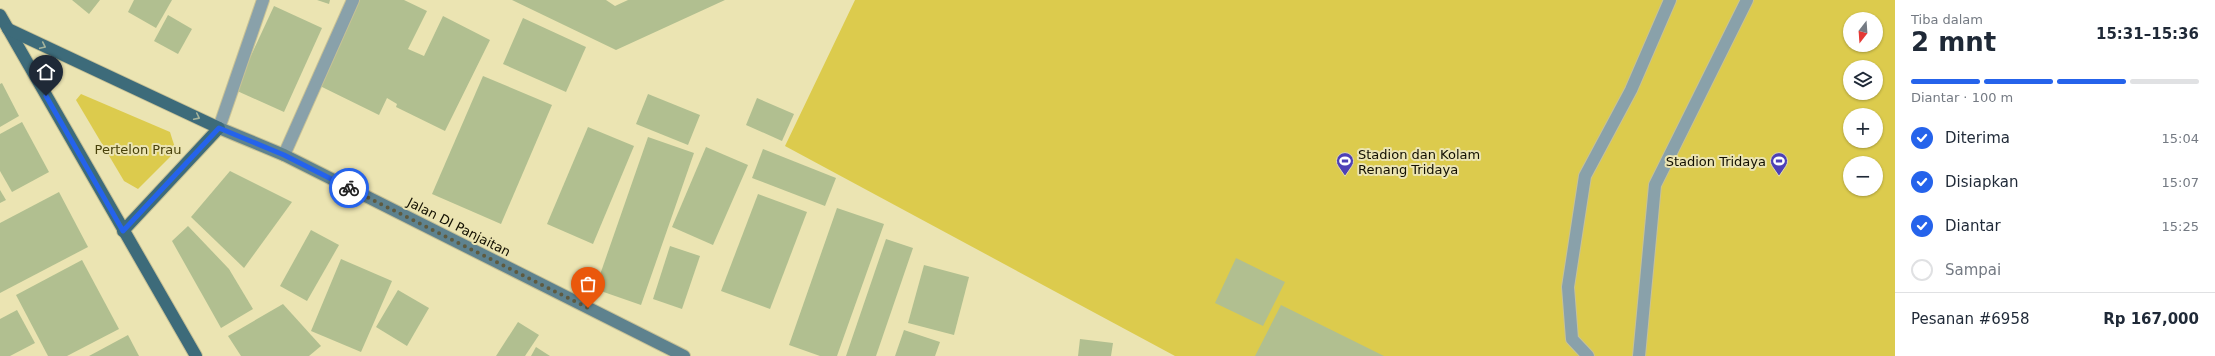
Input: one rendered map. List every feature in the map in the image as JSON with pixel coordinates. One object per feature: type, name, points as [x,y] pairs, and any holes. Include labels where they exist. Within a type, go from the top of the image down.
[{"type":"main road","points":[[0,15],[196,356]]},
{"type":"main road","points":[[8,29],[219,128],[123,231]]},
{"type":"street","points":[[219,128],[263,0]]},
{"type":"street","points":[[284,155],[353,0]]},
{"type":"street","points":[[1588,356],[1572,339],[1568,287],[1585,176],[1631,90],[1670,0]]},
{"type":"street","points":[[1639,356],[1655,185],[1748,0]]},
{"type":"street","name":"Jalan DI Panjaitan","points":[[219,128],[284,155],[684,356]]},
{"type":"green space","name":"Stadion dan Kolam Renang Tridaya","points":[[855,0],[1895,0],[1895,356],[1175,356],[785,146]]},
{"type":"green space","name":"Pertelon Prau","points":[[81,94],[170,132],[176,151],[138,189],[124,181],[76,100]]},
{"type":"building","points":[[72,0],[100,0],[89,14]]},
{"type":"building","points":[[134,0],[172,0],[156,28],[128,12]]},
{"type":"building","points":[[317,0],[330,0],[329,4]]},
{"type":"building","points":[[359,0],[404,0],[427,11],[408,49],[424,56],[443,16],[490,40],[445,131],[396,107],[397,104],[387,98],[379,115],[320,86]]},
{"type":"building","points":[[512,0],[606,0],[615,6],[628,0],[725,0],[616,50]]},
{"type":"building","points":[[274,6],[322,28],[284,112],[235,90]]},
{"type":"building","points":[[168,15],[192,29],[178,54],[154,41]]},
{"type":"building","points":[[523,18],[586,47],[566,92],[503,64]]},
{"type":"building","points":[[483,76],[552,105],[501,224],[432,194]]},
{"type":"building","points":[[2,83],[19,116],[0,127],[0,84]]},
{"type":"building","points":[[648,94],[700,115],[688,145],[636,124]]},
{"type":"building","points":[[757,98],[794,114],[782,141],[746,125]]},
{"type":"building","points":[[22,122],[49,172],[12,192],[0,171],[0,134]]},
{"type":"building","points":[[588,127],[634,146],[593,244],[547,224]]},
{"type":"building","points":[[648,137],[694,153],[641,305],[595,289]]},
{"type":"building","points":[[706,147],[748,165],[713,245],[672,227]]},
{"type":"building","points":[[763,149],[836,178],[825,206],[752,178]]},
{"type":"building","points":[[230,171],[292,202],[244,268],[191,217]]},
{"type":"building","points":[[0,190],[6,200],[0,203]]},
{"type":"building","points":[[59,192],[88,247],[0,293],[0,223]]},
{"type":"building","points":[[758,194],[807,212],[770,309],[721,291]]},
{"type":"building","points":[[837,208],[884,224],[837,356],[820,356],[789,345]]},
{"type":"building","points":[[188,226],[229,269],[253,309],[221,328],[172,241]]},
{"type":"building","points":[[311,230],[339,245],[307,301],[280,286]]},
{"type":"building","points":[[886,239],[913,248],[876,356],[846,356]]},
{"type":"building","points":[[670,246],[700,256],[682,309],[653,299]]},
{"type":"building","points":[[1236,258],[1285,282],[1263,326],[1215,303]]},
{"type":"building","points":[[341,259],[392,281],[361,352],[311,331]]},
{"type":"building","points":[[82,260],[119,329],[67,356],[48,356],[16,295]]},
{"type":"building","points":[[924,265],[969,277],[954,335],[908,323]]},
{"type":"building","points":[[398,290],[429,308],[407,346],[376,327]]},
{"type":"building","points":[[283,304],[321,346],[309,356],[241,356],[228,336]]},
{"type":"building","points":[[1281,305],[1384,356],[1255,356]]},
{"type":"building","points":[[17,310],[35,343],[10,356],[0,356],[0,319]]},
{"type":"building","points":[[518,322],[539,335],[525,356],[496,356]]},
{"type":"building","points":[[904,330],[940,342],[935,356],[895,356]]},
{"type":"building","points":[[128,335],[139,356],[89,356]]},
{"type":"building","points":[[1080,339],[1113,343],[1111,356],[1078,356]]},
{"type":"building","points":[[536,347],[550,356],[531,356]]},
{"type":"way so far","points":[[349,188],[588,308]]},
{"type":"place","name":"Stadion dan Kolam Renang Tridaya","points":[[1345,176]]},
{"type":"place","name":"Stadion Tridaya","points":[[1779,176]]},
{"type":"route","points":[[46,96],[123,231],[219,128],[284,155],[349,188]]}]
